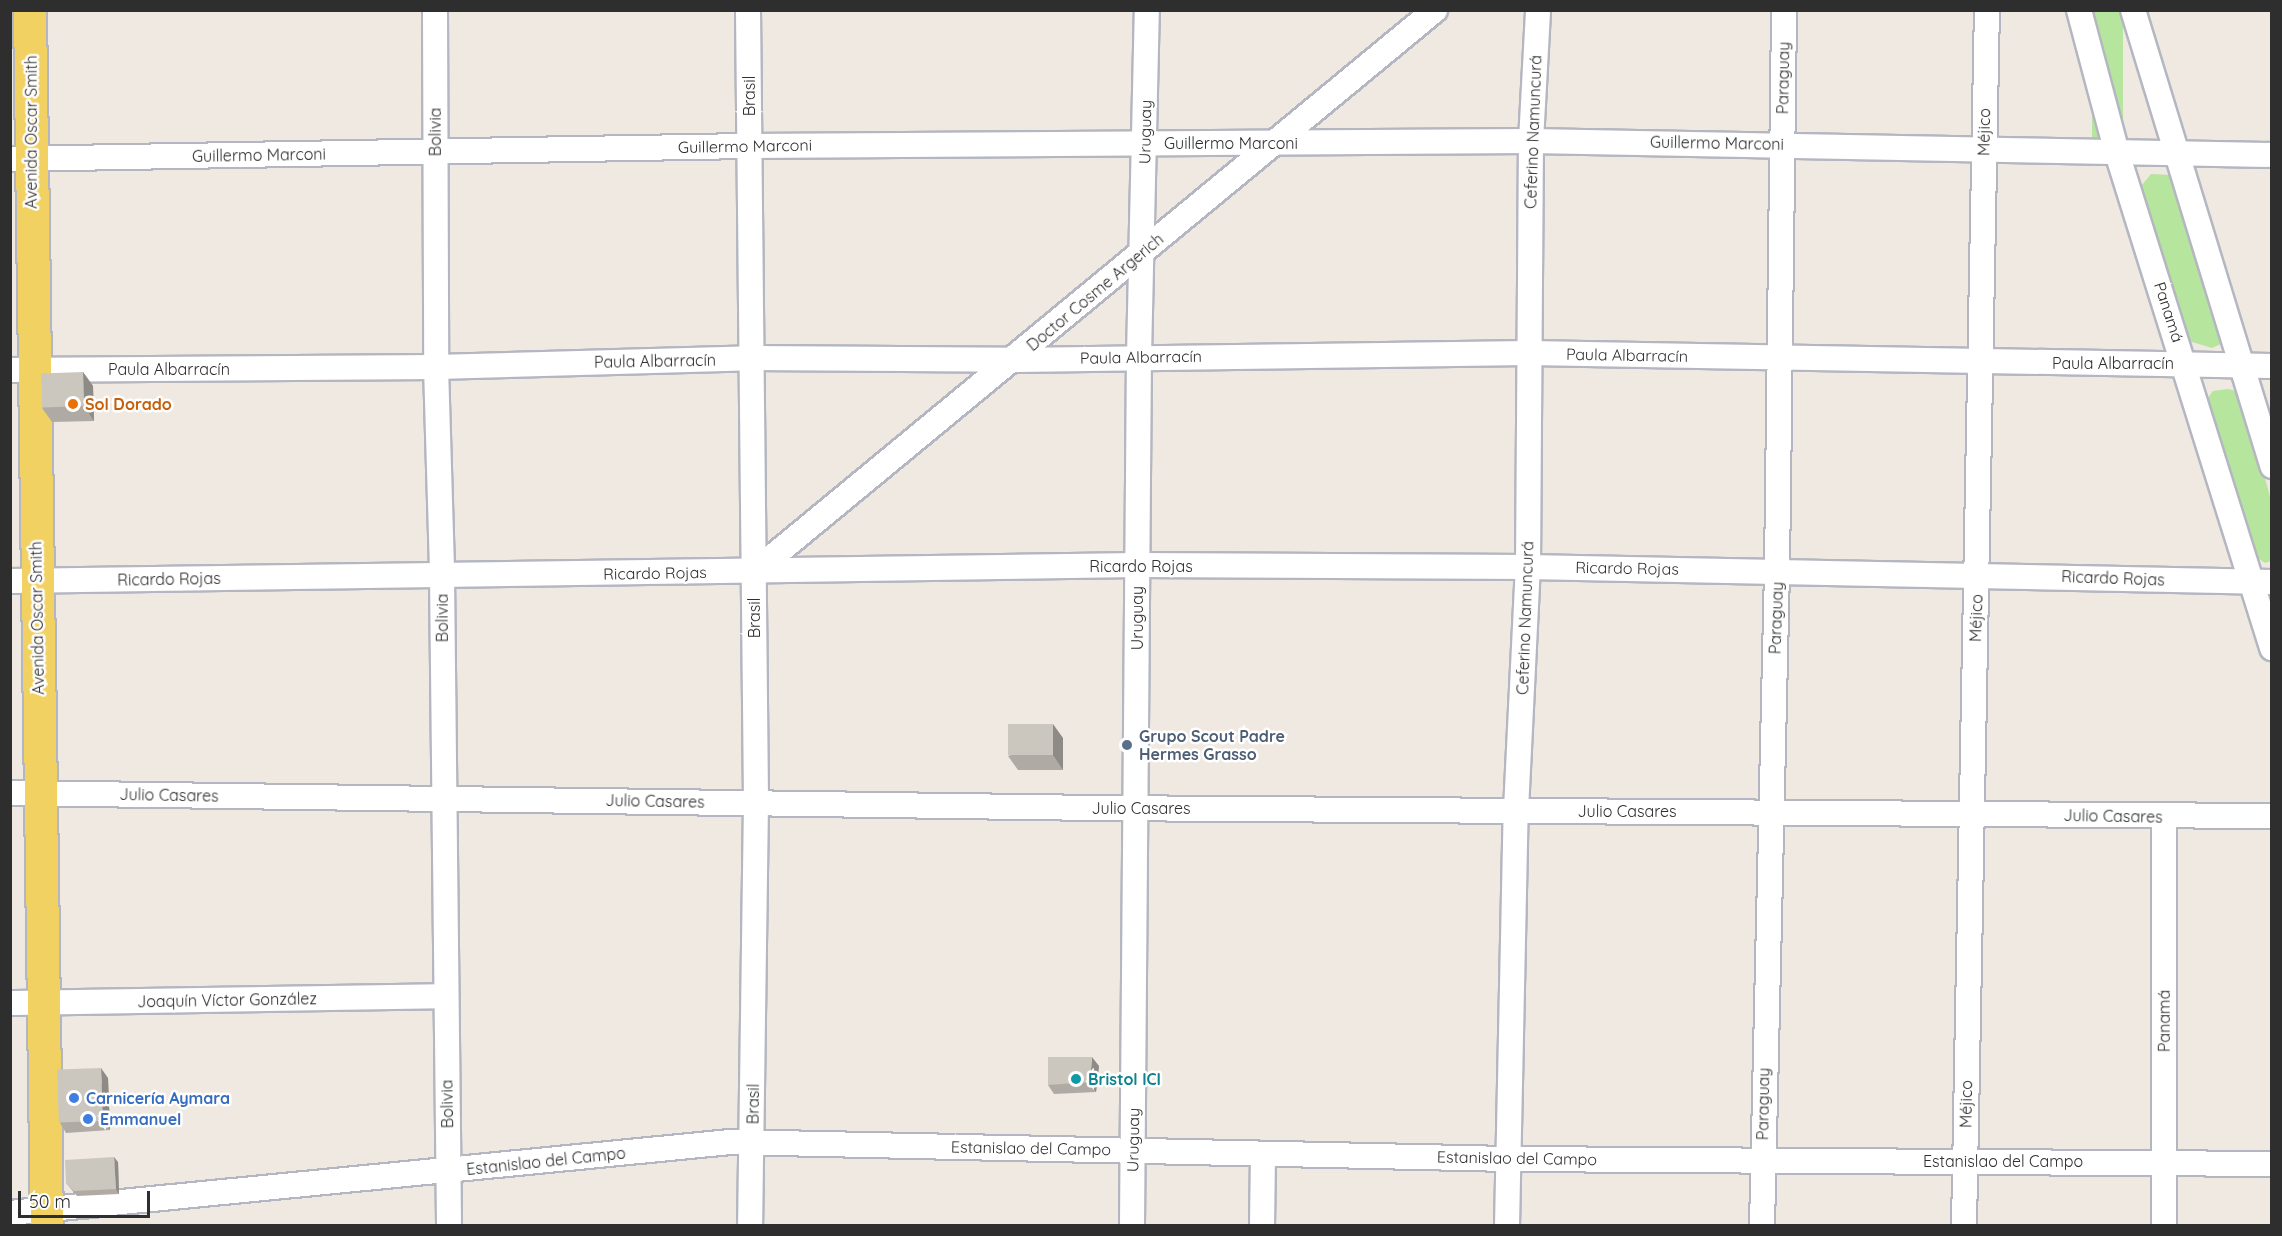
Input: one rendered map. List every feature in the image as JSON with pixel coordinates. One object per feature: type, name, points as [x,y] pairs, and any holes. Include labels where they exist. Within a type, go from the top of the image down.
[{"type":"main road","name":"Avenida Oscar Smith","points":[[30,10],[20,159],[25,793],[42,1003],[47,1219]]},
{"type":"street","name":"Bolivia","points":[[435,10],[436,367],[442,575],[444,996],[449,1226]]},
{"type":"street","name":"Brasil","points":[[748,10],[756,802],[750,1226]]},
{"type":"street","name":"Uruguay","points":[[1132,1226],[1139,356],[1146,143],[1147,10]]},
{"type":"street","name":"Doctor Cosme Argerich","points":[[754,572],[1435,10]]},
{"type":"street","name":"Ceferino Namuncurá","points":[[1508,1226],[1516,810],[1528,567],[1531,141],[1538,10]]},
{"type":"street","name":"Paraguay","points":[[1762,1226],[1769,812],[1777,570],[1784,10]]},
{"type":"street","name":"Méjico","points":[[1964,1226],[1969,814],[1977,574],[1987,10]]},
{"type":"street","name":"Panamá","points":[[2079,10],[2117,153],[2261,582],[2271,648]]},
{"type":"street","points":[[2133,10],[2243,367],[2271,466]]},
{"type":"street","name":"Guillermo Marconi","points":[[20,159],[749,146],[1531,141],[2271,155]]},
{"type":"street","name":"Paula Albarracín","points":[[22,370],[436,367],[752,358],[1013,360],[1139,356],[1529,353],[2271,366]]},
{"type":"street","name":"Ricardo Rojas","points":[[24,581],[1138,565],[1777,570],[2261,582]]},
{"type":"street","name":"Julio Casares","points":[[25,793],[1136,807],[2164,817],[2271,816]]},
{"type":"street","name":"Panamá","points":[[2164,817],[2164,1226]]},
{"type":"street","name":"Joaquín Víctor González","points":[[10,1003],[444,996]]},
{"type":"street","name":"Estanislao del Campo","points":[[10,1213],[47,1219],[448,1171],[752,1142],[1508,1159],[2165,1161],[2271,1164]]},
{"type":"street","points":[[1262,1226],[1263,1154]]},
{"type":"green space","points":[[2092,11],[2123,11],[2123,148],[2092,148]]},
{"type":"green space","points":[[2151,174],[2173,175],[2223,343],[2212,348],[2189,341],[2141,186]]},
{"type":"green space","points":[[2228,389],[2241,392],[2271,500],[2271,561],[2265,563],[2255,556],[2205,402],[2213,391]]},
{"type":"building","points":[[83,372],[84,406],[42,407],[41,373]]},
{"type":"building","points":[[1008,724],[1053,724],[1053,755],[1008,755]]},
{"type":"building","points":[[1048,1057],[1092,1057],[1090,1082],[1048,1085]]},
{"type":"building","points":[[101,1068],[103,1121],[59,1123],[57,1070]]},
{"type":"building","points":[[114,1157],[116,1189],[74,1191],[66,1183],[65,1160]]},
{"type":"place","name":"Sol Dorado","points":[[73,404]]},
{"type":"place","name":"Grupo Scout Padre Hermes Grasso","points":[[1127,745]]},
{"type":"place","name":"Bristol ICI","points":[[1076,1079]]},
{"type":"place","name":"Carnicería Aymara","points":[[74,1098]]},
{"type":"place","name":"Emmanuel","points":[[88,1119]]}]
